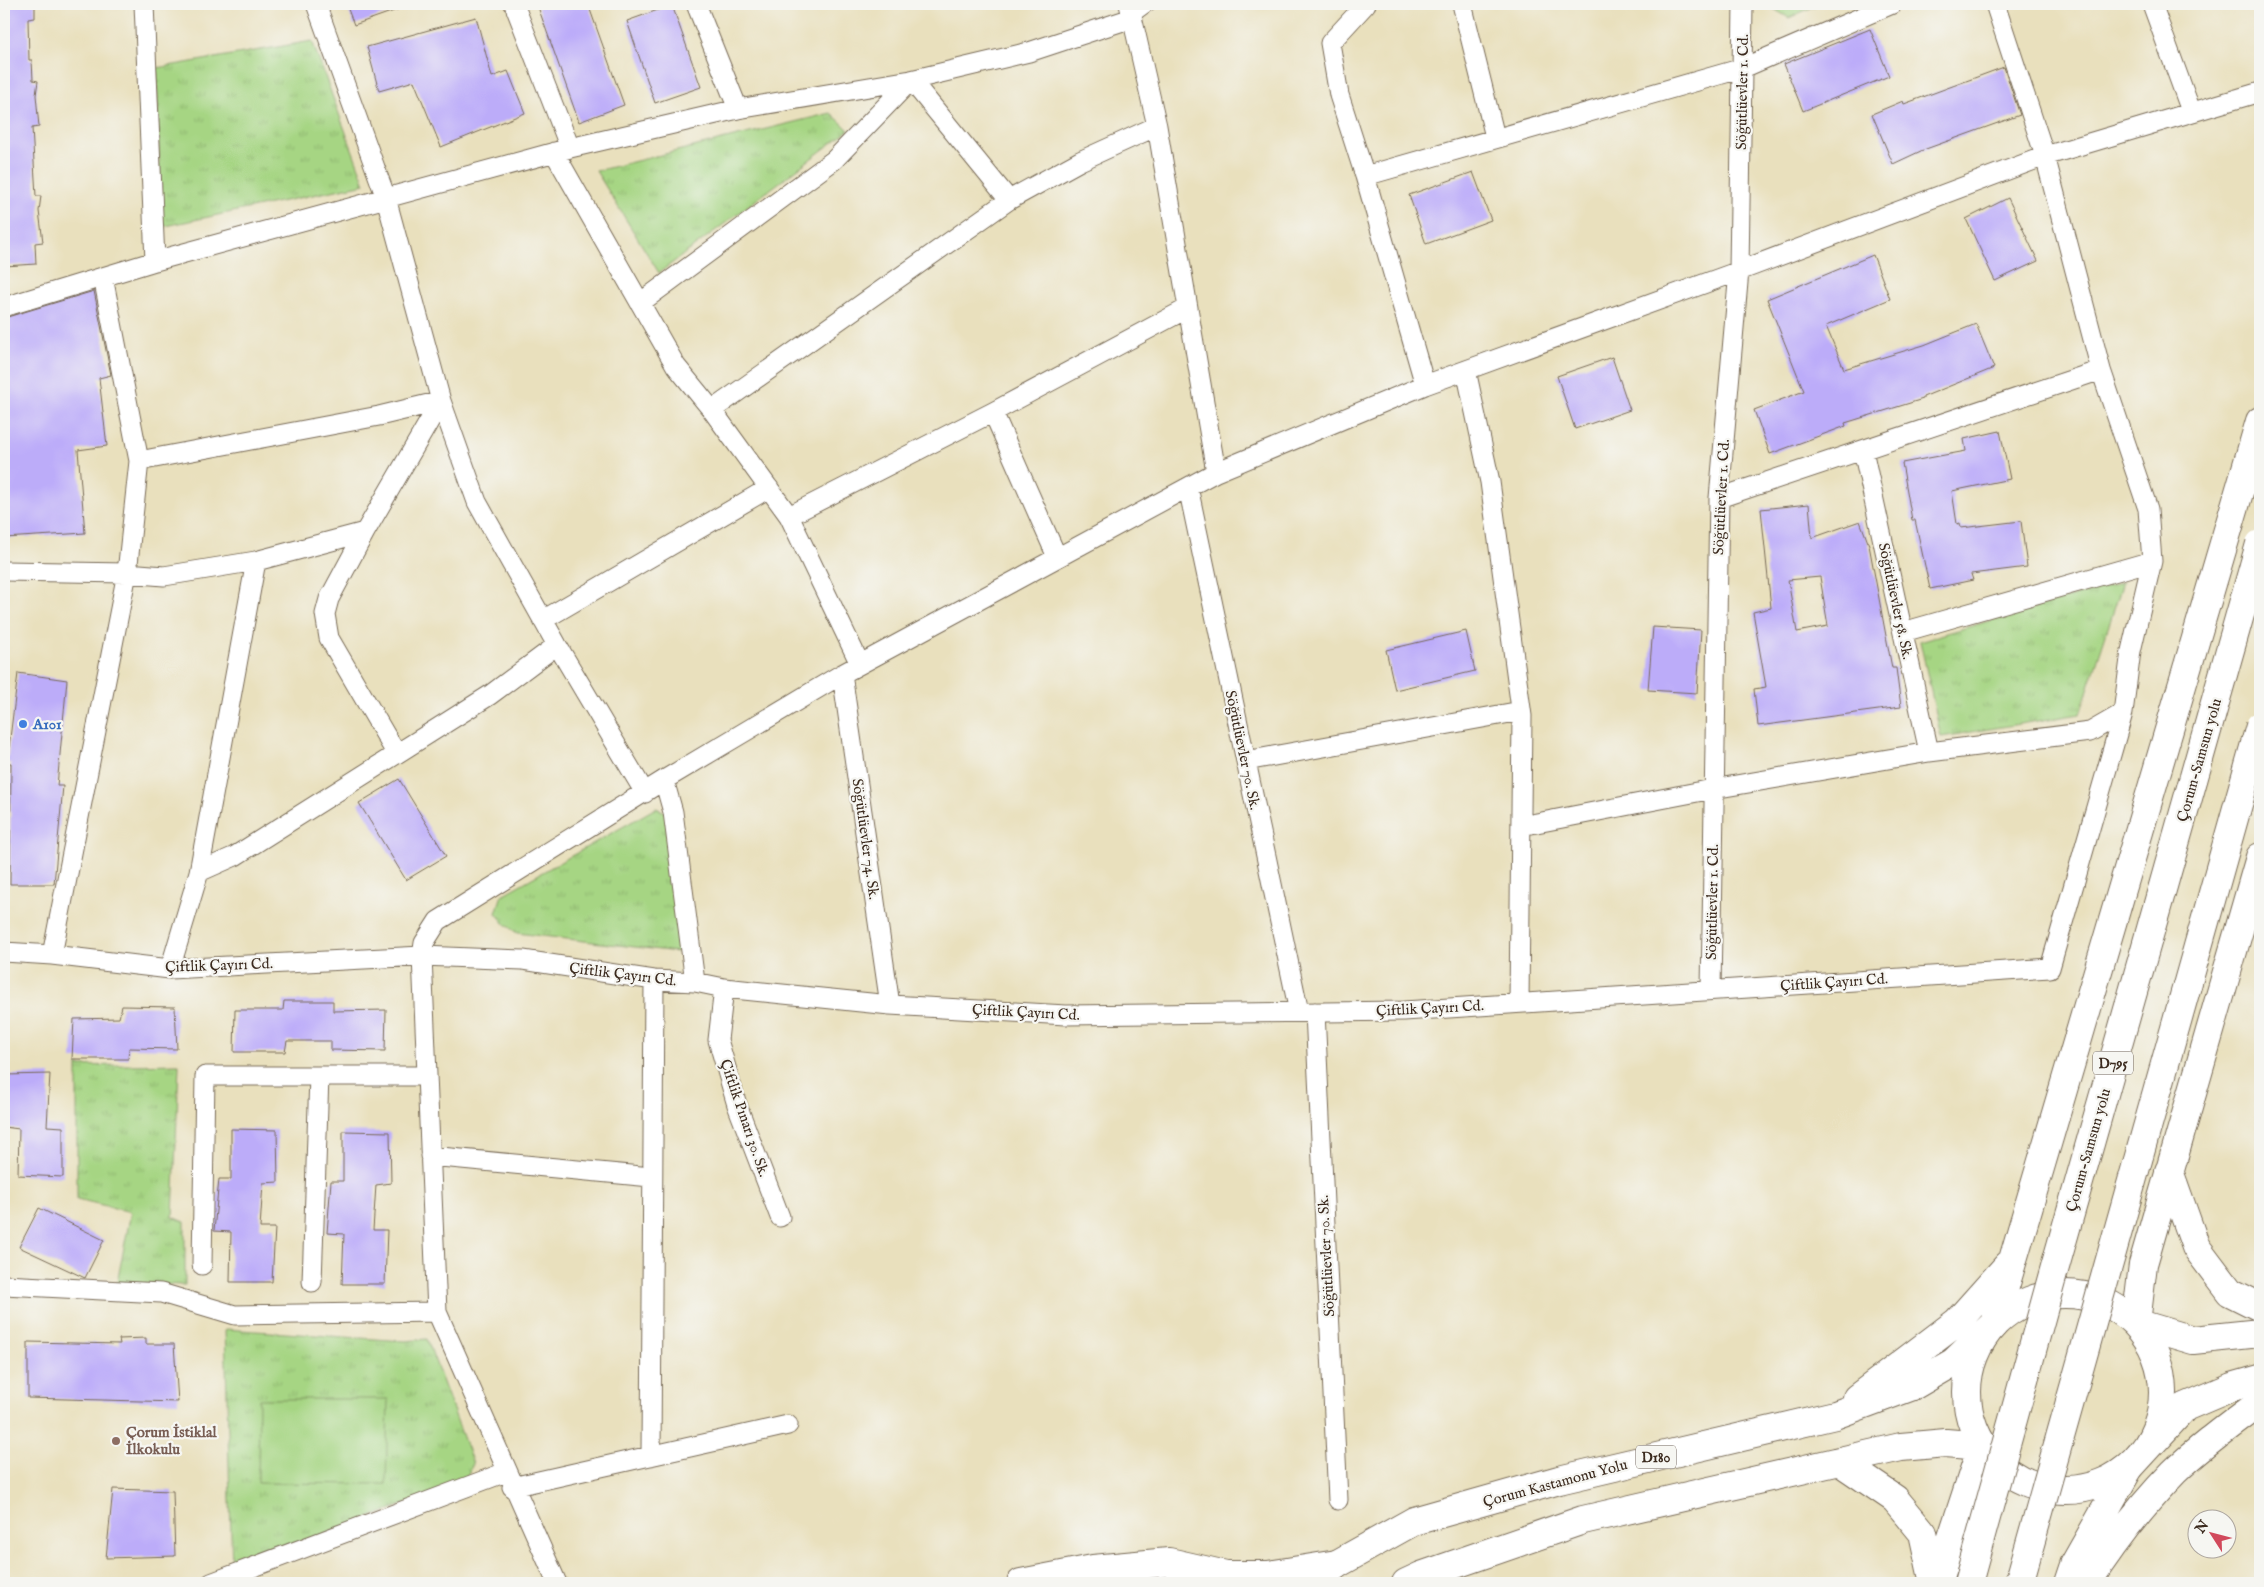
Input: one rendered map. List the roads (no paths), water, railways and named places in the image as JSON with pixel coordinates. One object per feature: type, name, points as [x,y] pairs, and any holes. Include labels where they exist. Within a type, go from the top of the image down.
[{"type":"main road","points":[[2260,421],[1994,1324],[1976,1351],[1967,1383],[1969,1416],[1982,1446],[2004,1471],[2034,1486],[2067,1491],[2100,1485],[2129,1468],[2185,1407],[2232,1387],[2260,1379]]},
{"type":"main road","name":"Çorum-Samsun yolu","points":[[1968,1583],[2260,544]]},
{"type":"main road","points":[[2019,1583],[2260,726]]},
{"type":"main road","points":[[2136,1324],[2143,1264],[2260,857]]},
{"type":"main road","points":[[2170,1171],[2196,1247],[2230,1292],[2260,1307]]},
{"type":"main road","points":[[1836,1414],[1957,1322],[2014,1258]]},
{"type":"main road","points":[[1994,1324],[2019,1305],[2049,1295],[2081,1295],[2111,1305],[2136,1324],[2154,1350],[2163,1381],[2162,1413],[2150,1443],[2129,1468],[2074,1565],[2068,1583]]},
{"type":"main road","name":"Çorum Kastamonu Yolu","points":[[1313,1583],[1337,1564],[1414,1521],[1559,1480],[1836,1414],[1913,1386],[1954,1362],[1994,1324]]},
{"type":"main road","points":[[2136,1324],[2193,1340],[2260,1333]]},
{"type":"main road","points":[[2087,1583],[2114,1542],[2174,1472],[2235,1420],[2260,1403]]},
{"type":"main road","points":[[1406,1583],[1421,1576],[1583,1520],[1901,1447],[1946,1443],[1982,1446]]},
{"type":"main road","points":[[1935,1583],[1982,1446]]},
{"type":"main road","points":[[1839,1461],[1895,1499],[1923,1534],[1935,1583]]},
{"type":"main road","points":[[1022,1583],[1093,1569],[1169,1562],[1226,1575],[1268,1575],[1337,1564]]},
{"type":"street","points":[[144,4],[155,261]]},
{"type":"street","points":[[316,4],[386,198],[441,400],[477,502],[557,645],[645,793]]},
{"type":"street","points":[[514,4],[562,150],[640,303],[676,366],[712,410],[789,516],[860,664]]},
{"type":"street","points":[[696,4],[738,109]]},
{"type":"street","points":[[1366,4],[1330,43],[1339,95],[1366,176],[1425,385]]},
{"type":"street","points":[[1462,4],[1495,137]]},
{"type":"street","name":"Söğütlüevler 1. Cd.","points":[[1711,990],[1719,498],[1739,272],[1743,4]]},
{"type":"street","points":[[1366,176],[1445,154],[1495,137],[1743,68],[1892,4]]},
{"type":"street","points":[[1521,826],[1713,789],[1929,752],[2090,732],[2123,713],[2131,651],[2152,561],[2148,509],[2101,370],[2044,156],[1995,4]]},
{"type":"street","points":[[2152,4],[2192,112]]},
{"type":"street","points":[[4,307],[155,261],[562,150],[738,109],[911,80],[1029,52],[1131,11],[1157,126],[1216,472]]},
{"type":"street","points":[[640,303],[834,160],[911,80]]},
{"type":"street","points":[[911,80],[1009,200]]},
{"type":"street","points":[[557,1583],[509,1480],[437,1312],[422,956],[424,943],[438,921],[664,780],[842,674],[1057,556],[1216,472],[1425,385],[1739,272],[2044,156],[2260,92]]},
{"type":"street","points":[[712,410],[1009,200],[1080,161],[1157,126]]},
{"type":"street","points":[[52,955],[126,573],[140,461],[103,277]]},
{"type":"street","points":[[789,516],[993,412],[1188,308]]},
{"type":"street","points":[[1466,370],[1490,482],[1521,711],[1519,1003]]},
{"type":"street","points":[[1719,498],[2101,370]]},
{"type":"street","points":[[140,461],[379,416],[441,400]]},
{"type":"street","points":[[396,753],[329,638],[325,622],[330,598],[365,532],[441,400]]},
{"type":"street","points":[[993,412],[1057,556]]},
{"type":"street","name":"Söğütlüevler 58. Sk.","points":[[1863,450],[1929,752]]},
{"type":"street","name":"Söğütlüevler 70. Sk.","points":[[1188,487],[1246,761],[1307,1012],[1338,1500]]},
{"type":"street","points":[[543,620],[769,488]]},
{"type":"street","points":[[4,571],[126,573],[164,576],[256,561],[365,532]]},
{"type":"street","points":[[170,969],[199,872],[256,561]]},
{"type":"street","points":[[1903,632],[2152,561]]},
{"type":"street","points":[[199,872],[235,856],[490,695],[557,645]]},
{"type":"street","name":"Söğütlüevler 74. Sk.","points":[[842,674],[890,1005]]},
{"type":"street","points":[[1246,761],[1521,711]]},
{"type":"street","name":"Çiftlik Çayırı Cd.","points":[[4,952],[52,955],[170,969],[422,956],[523,960],[654,980],[695,982],[724,988],[890,1005],[1066,1015],[1404,1011],[2050,968],[2123,713]]},
{"type":"street","points":[[664,780],[673,812],[695,982]]},
{"type":"street","points":[[651,1456],[651,1177],[654,980]]},
{"type":"street","name":"Çiftlik Pınarı 30. Sk.","points":[[724,988],[718,1040],[737,1105],[780,1217]]},
{"type":"street","points":[[202,1265],[205,1076],[427,1076]]},
{"type":"street","points":[[312,1282],[319,1076]]},
{"type":"street","points":[[430,1156],[651,1177]]},
{"type":"street","points":[[4,1285],[161,1293],[235,1315],[437,1312]]},
{"type":"street","points":[[211,1583],[509,1480],[651,1456],[788,1425]]},
{"type":"lane","points":[[1131,11],[1151,4]]},
{"type":"place","name":"A101","points":[[23,724]]},
{"type":"place","name":"Çorum İstiklal İlkokulu","points":[[116,1441]]}]
